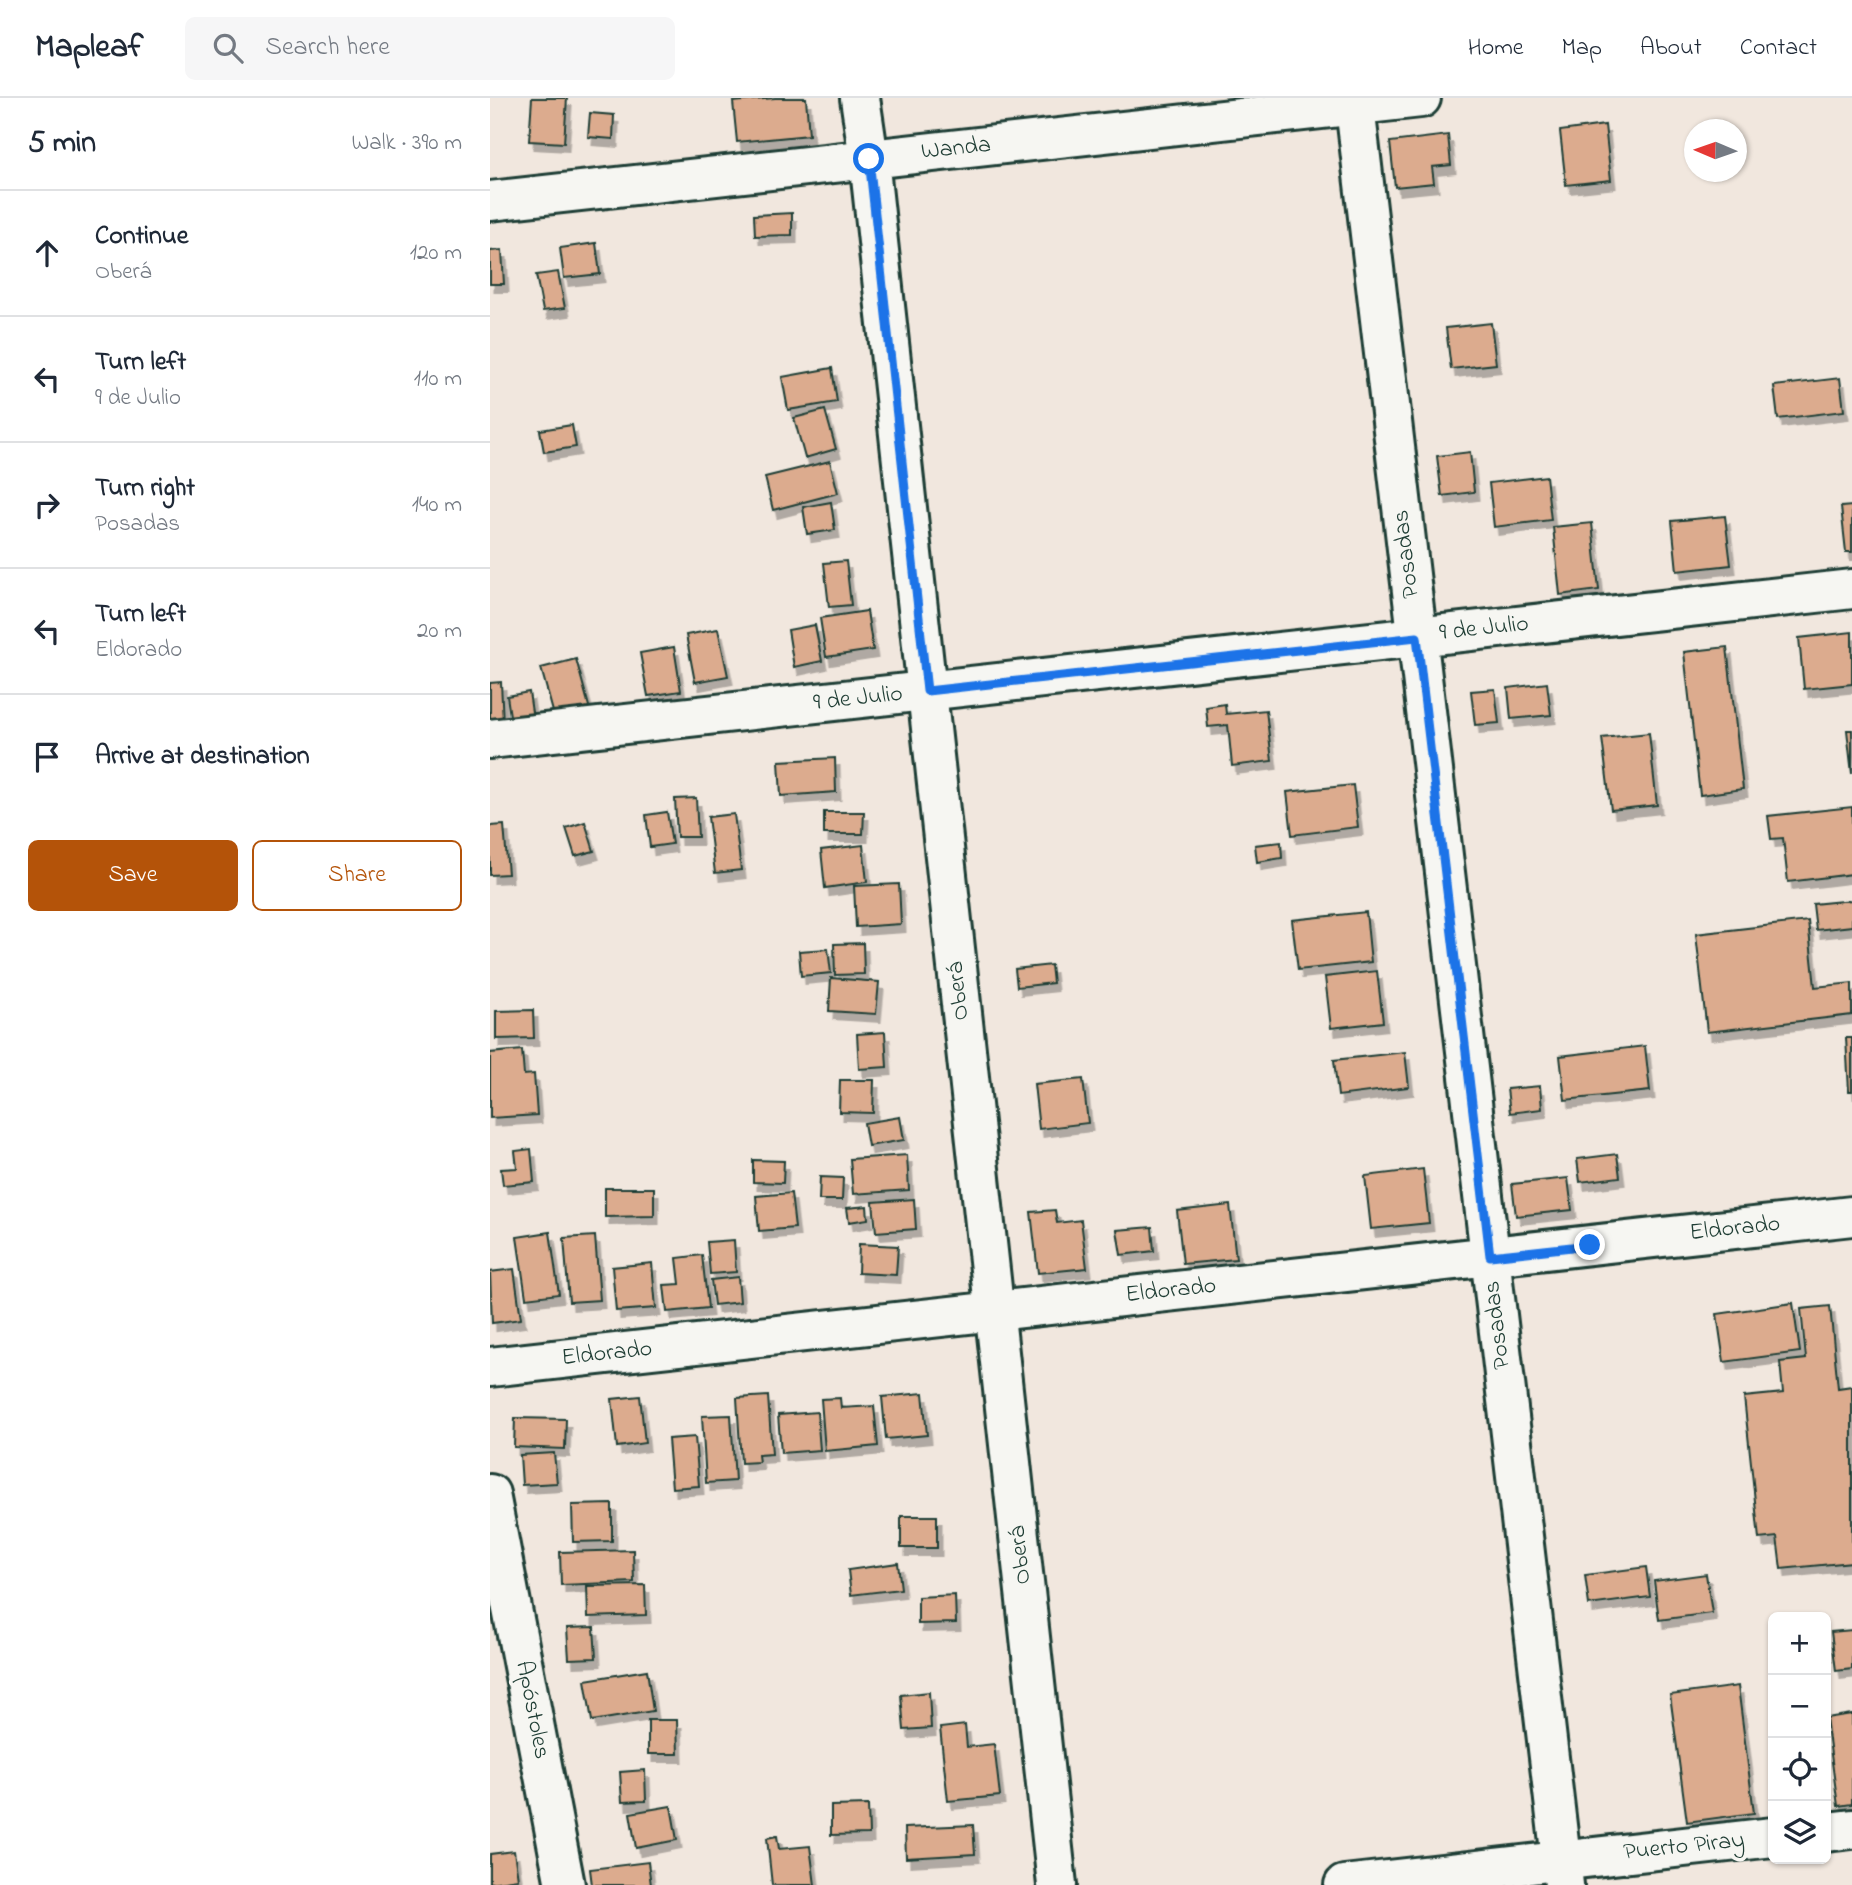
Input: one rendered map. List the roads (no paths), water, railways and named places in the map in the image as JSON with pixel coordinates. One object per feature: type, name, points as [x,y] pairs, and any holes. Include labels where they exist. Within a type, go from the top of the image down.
[{"type":"street","name":"Oberá","points":[[860,98],[869,159],[1056,1885]]},
{"type":"street","name":"Wanda","points":[[490,201],[1354,102],[1421,98]]},
{"type":"street","name":"Posadas","points":[[1354,102],[1562,1873]]},
{"type":"street","name":"9 de Julio","points":[[490,739],[1852,589]]},
{"type":"street","name":"Eldorado","points":[[490,1367],[1852,1216]]},
{"type":"street","name":"Apóstoles","points":[[490,1494],[565,1885]]},
{"type":"street","points":[[1831,1831],[1852,1829]]},
{"type":"street","name":"Puerto Piray","points":[[1344,1885],[1562,1873],[1768,1839]]}]
